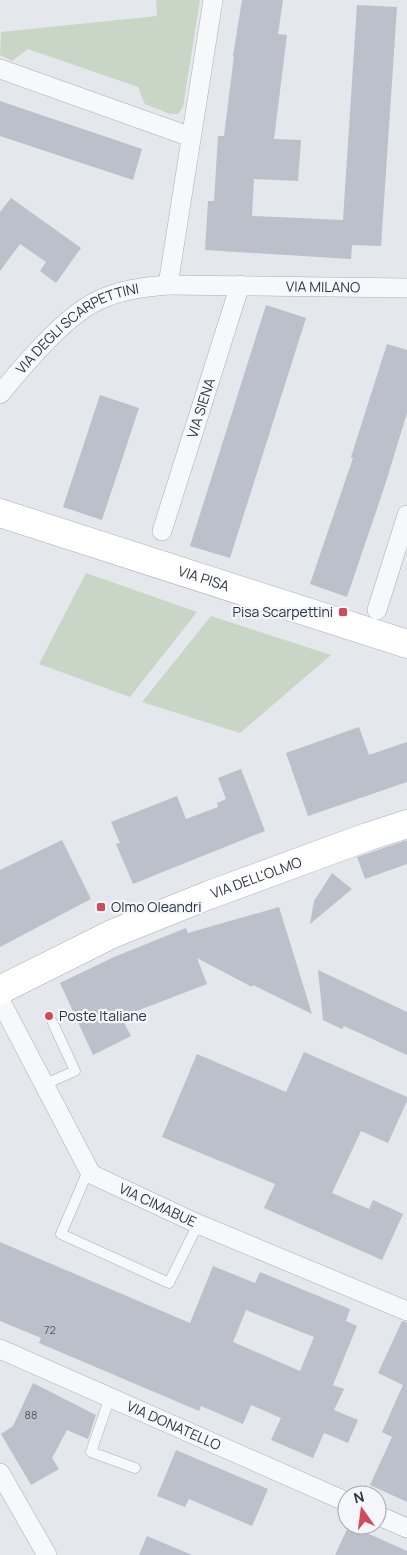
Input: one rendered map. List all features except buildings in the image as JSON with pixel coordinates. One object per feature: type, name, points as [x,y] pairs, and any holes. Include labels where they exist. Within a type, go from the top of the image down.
[{"type":"street","points":[[168,285],[213,0]]},
{"type":"street","points":[[0,69],[191,137]]},
{"type":"street","points":[[407,281],[407,288]]},
{"type":"street","name":"VIA DEGLI SCARPETTINI","points":[[0,394],[55,334],[82,310],[97,301],[126,290],[168,285],[240,285]]},
{"type":"street","name":"VIA MILANO","points":[[240,285],[407,288]]},
{"type":"street","name":"VIA SIENA","points":[[162,531],[240,285]]},
{"type":"street","name":"VIA PISA","points":[[0,513],[407,644]]},
{"type":"street","points":[[377,610],[407,515]]},
{"type":"street","name":"VIA DELL'OLMO","points":[[0,971],[106,918],[180,886],[300,842],[407,808]]},
{"type":"street","name":"VIA DELL'OLMO","points":[[0,990],[130,927],[218,892],[407,824]]},
{"type":"street","name":"VIA CIMABUE","points":[[0,1000],[91,1174],[198,1224],[407,1311]]},
{"type":"street","name":"VIA DONATELLO","points":[[0,1350],[337,1498]]},
{"type":"street","points":[[0,1473],[47,1555]]},
{"type":"street","points":[[387,1519],[407,1528]]},
{"type":"lane","points":[[43,1085],[75,1071],[53,1023]]},
{"type":"lane","points":[[88,1170],[61,1234],[169,1283],[198,1224]]},
{"type":"lane","points":[[110,1397],[90,1452],[135,1468]]},
{"type":"green space","points":[[156,0],[200,0],[183,107],[178,114],[170,114],[145,104],[138,87],[28,49],[12,61],[0,55],[1,32],[157,16]]},
{"type":"green space","points":[[86,573],[197,612],[130,697],[39,664]]},
{"type":"green space","points":[[211,616],[331,655],[240,733],[142,702]]},
{"type":"place","name":"Pisa Scarpettini","points":[[343,612]]},
{"type":"place","name":"Olmo Oleandri","points":[[101,907]]},
{"type":"place","name":"Poste Italiane","points":[[49,1016]]}]
